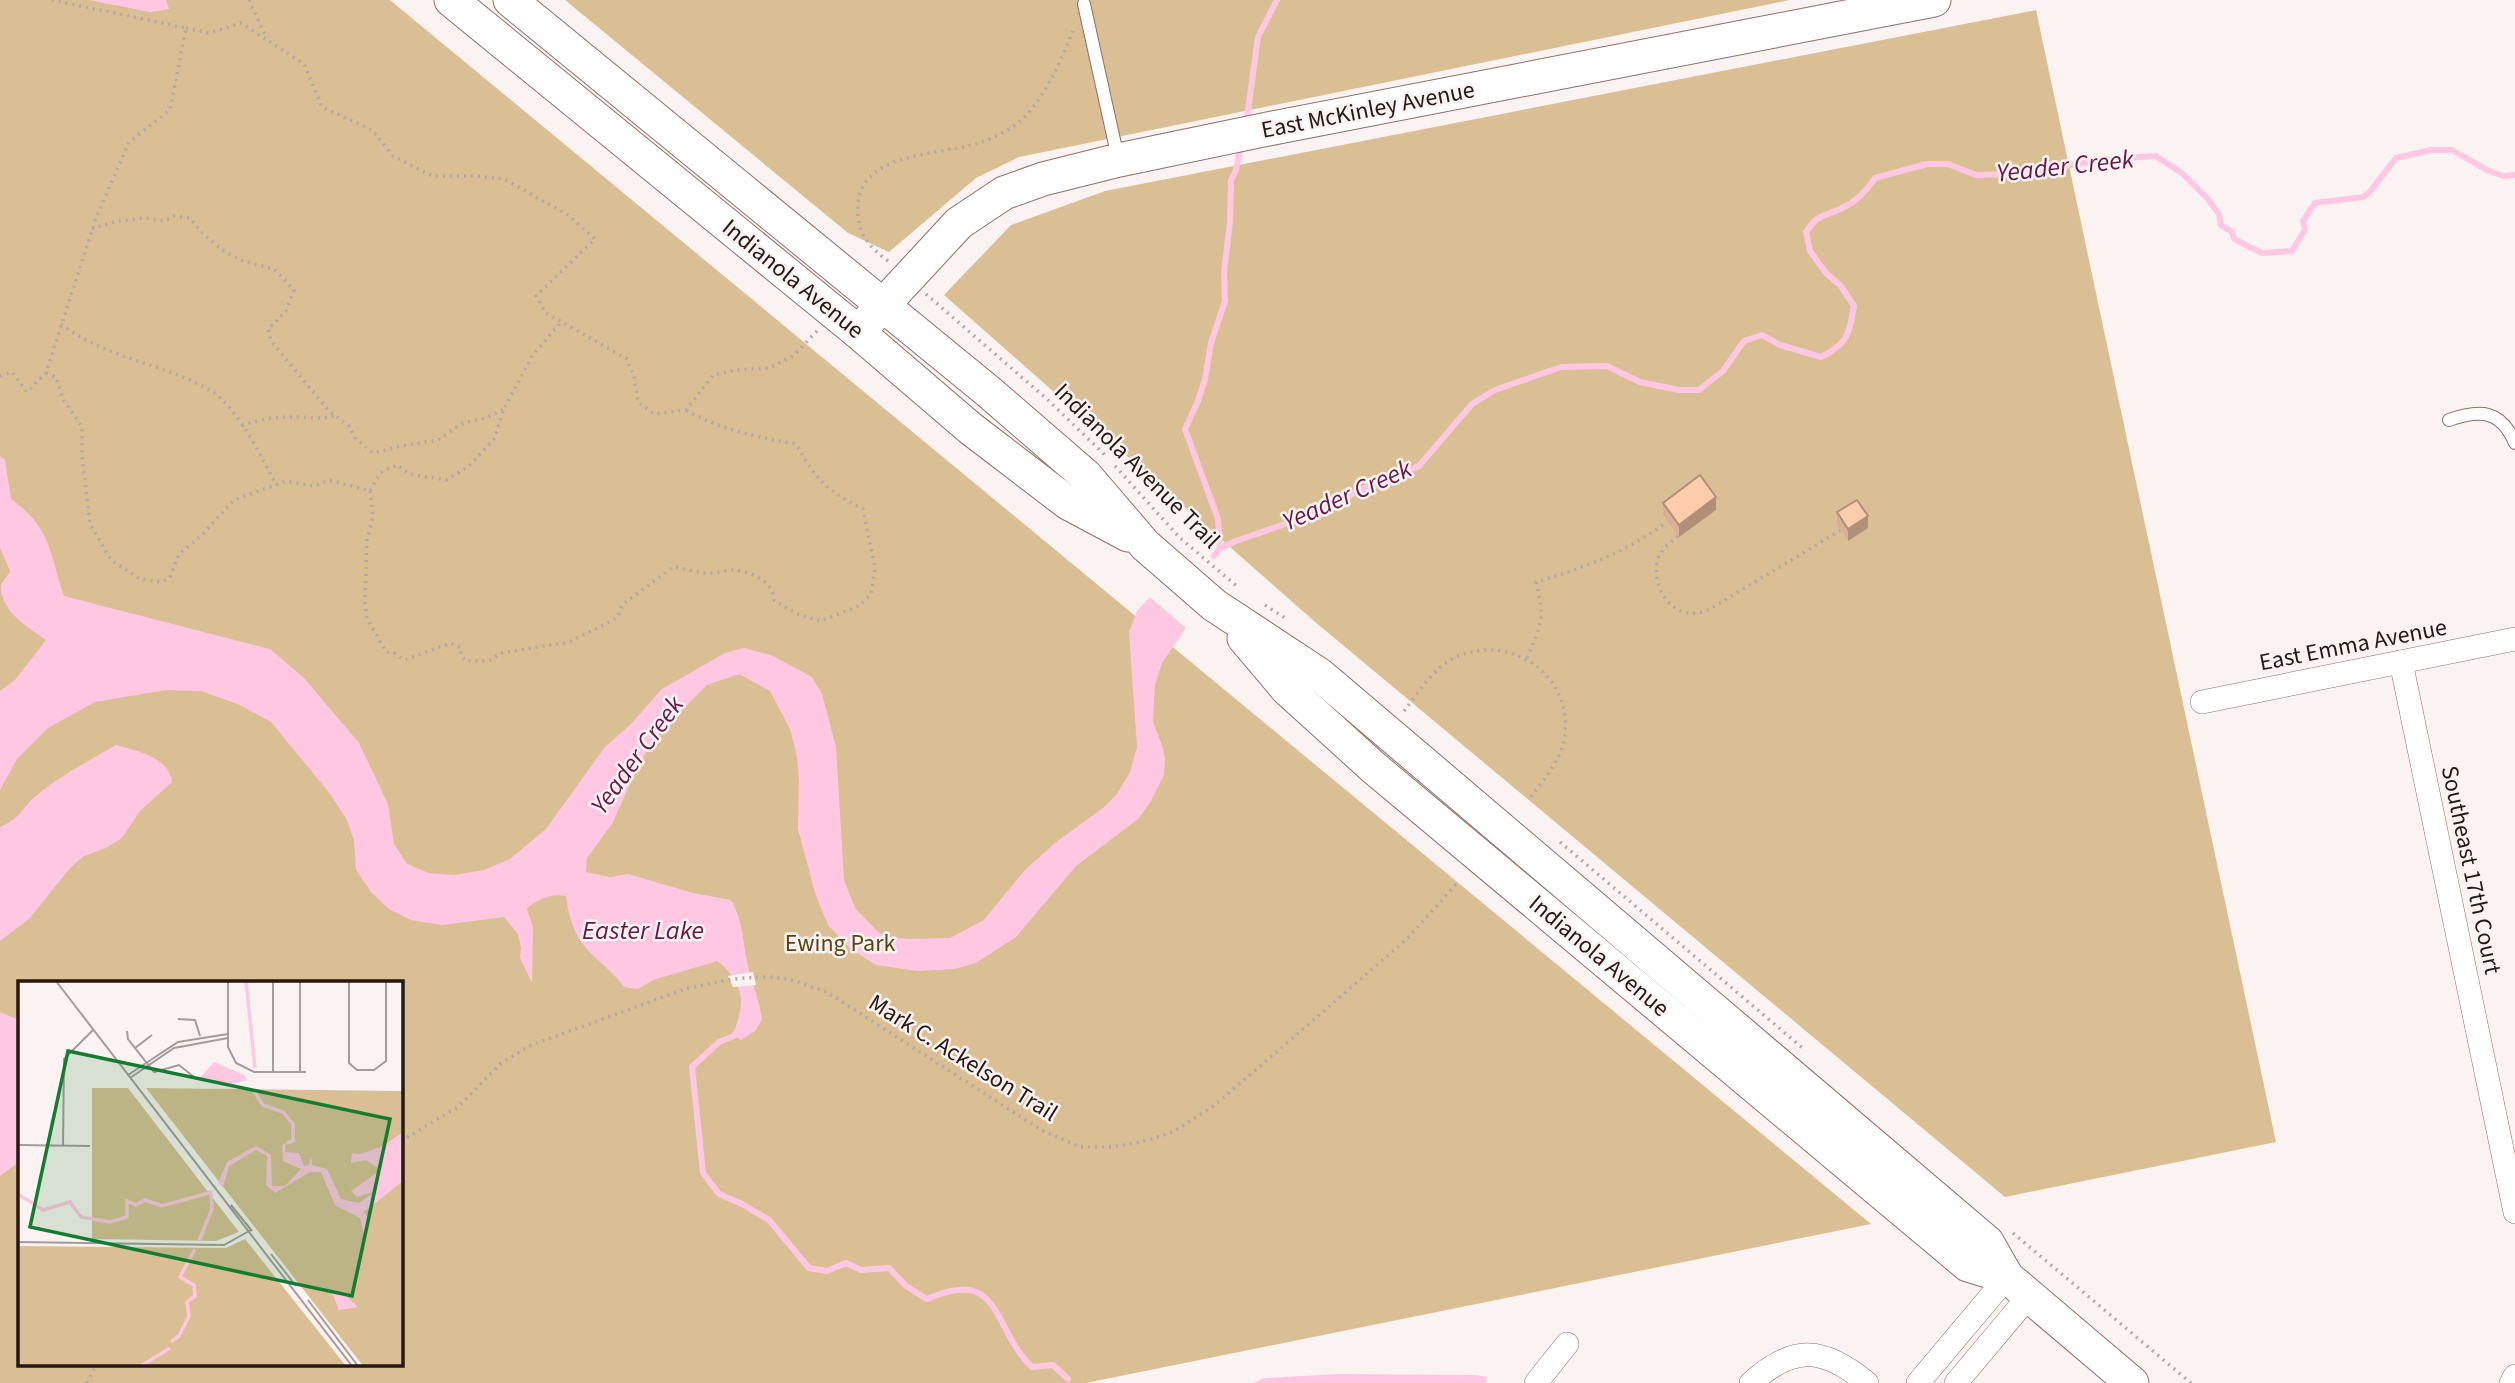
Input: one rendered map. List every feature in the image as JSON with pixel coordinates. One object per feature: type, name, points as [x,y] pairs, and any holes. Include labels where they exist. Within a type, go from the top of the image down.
[{"type":"main road","name":"Indianola Avenue","points":[[451,0],[858,332],[970,428],[1068,503],[1145,545],[1228,598],[1287,689],[1373,767],[1968,1265],[2019,1286],[2132,1383]]},
{"type":"main road","name":"Indianola Avenue","points":[[510,0],[989,392],[1086,477],[1145,545]]},
{"type":"main road","name":"East McKinley Avenue","points":[[858,332],[959,223],[1004,194],[1043,179],[1273,128],[1934,0]]},
{"type":"street","name":"East Emma Avenue","points":[[2202,702],[2515,639]]},
{"type":"street","name":"Southeast 17th Court","points":[[2401,662],[2515,1212]]},
{"type":"street","points":[[1918,1383],[2019,1286]]},
{"type":"street","points":[[1956,1383],[2019,1286]]},
{"type":"street","points":[[1536,1383],[1567,1344]]},
{"type":"street","points":[[1751,1383],[1784,1359],[1800,1355],[1817,1355],[1836,1360],[1867,1383]]},
{"type":"street","points":[[2511,1383],[2515,1376]]},
{"type":"lane","points":[[1084,5],[1119,160]]},
{"type":"lane","points":[[2449,420],[2480,412],[2499,418],[2515,443]]},
{"type":"path","points":[[52,0],[209,33],[241,23],[304,64],[322,107],[372,130],[393,156],[432,176],[504,179],[568,215],[594,239],[536,296],[546,313],[627,359],[634,376],[638,402],[654,414],[686,410],[707,422],[747,435],[796,444],[812,471],[832,492],[863,509],[875,568],[871,594],[859,606],[820,621],[797,614],[774,600],[774,591],[756,577],[737,570],[707,573],[673,567],[623,604],[618,618],[569,642],[501,653],[489,661],[465,662],[461,648],[451,643],[404,660],[394,653],[386,652],[367,618],[365,604],[367,539],[373,516],[370,491],[380,473],[397,466],[410,474],[446,480],[468,467],[494,439],[504,409],[533,356],[561,322]]},
{"type":"path","points":[[248,0],[267,39]]},
{"type":"path","points":[[891,264],[870,246],[863,237],[859,223],[857,208],[869,177],[894,162],[976,144],[1017,124],[1044,93],[1084,5]]},
{"type":"path","points":[[0,376],[12,373],[27,392],[46,373],[92,229],[129,142],[170,110],[186,28]]},
{"type":"path","points":[[92,229],[114,222],[143,218],[190,218],[203,234],[224,251],[243,261],[274,269],[294,290],[286,311],[268,329],[271,341],[335,415],[349,426],[355,438],[373,453],[438,440],[463,424],[486,418],[504,409]]},
{"type":"path","name":"Indianola Avenue Trail","points":[[935,301],[1048,400],[1105,455],[1180,538],[1228,598]]},
{"type":"path","points":[[61,324],[78,336],[116,355],[146,363],[215,393],[256,446],[276,485]]},
{"type":"path","points":[[686,410],[713,375],[736,370],[769,368],[793,356],[818,330]]},
{"type":"path","points":[[46,373],[56,377],[63,399],[82,428],[82,455],[90,524],[111,561],[140,579],[162,582],[170,577],[179,554],[201,536],[234,500],[286,481],[314,486],[329,480],[370,491]]},
{"type":"path","points":[[242,426],[255,421],[293,417],[327,418],[335,415]]},
{"type":"path","points":[[1527,658],[1543,617],[1536,582],[1583,568],[1617,554],[1667,522]]},
{"type":"path","points":[[1678,536],[1660,554],[1657,577],[1659,588],[1666,600],[1677,610],[1699,613],[1841,530]]},
{"type":"path","points":[[1264,605],[1276,610],[1294,625]]},
{"type":"path","points":[[1404,711],[1440,667],[1455,657],[1494,649],[1527,658],[1549,677],[1565,715],[1561,753],[1530,798]]},
{"type":"path","name":"Mark C. Ackelson Trail","points":[[402,1140],[459,1106],[500,1064],[529,1046],[682,990],[758,978],[791,980],[827,992],[1041,1130],[1081,1147],[1112,1147],[1141,1142],[1173,1132],[1215,1105],[1406,940],[1459,881]]},
{"type":"path","points":[[87,1383],[96,1366]]},
{"type":"green space","name":"Ewing Park","points":[[0,0],[390,0],[1871,1224],[1086,1383],[0,1383]]},
{"type":"green space","points":[[565,0],[1790,0],[1019,157],[976,178],[889,252],[848,233]]},
{"type":"green space","points":[[2036,10],[2276,1142],[2005,1197],[1314,621],[944,295],[1011,225],[1105,191]]},
{"type":"water","points":[[89,0],[166,0],[169,9],[150,12]]},
{"type":"water","name":"Easter Lake","points":[[0,456],[5,460],[11,499],[42,531],[64,596],[270,649],[304,678],[359,743],[388,804],[394,844],[407,864],[429,873],[454,875],[484,870],[510,859],[546,829],[605,747],[630,725],[662,689],[725,653],[744,648],[771,655],[812,677],[822,694],[836,747],[844,880],[855,908],[878,932],[890,937],[950,938],[984,920],[1024,871],[1117,794],[1130,772],[1137,747],[1129,632],[1137,611],[1150,597],[1186,628],[1162,663],[1155,684],[1153,722],[1163,748],[1164,775],[1138,819],[1076,866],[1016,937],[976,963],[954,969],[919,971],[876,965],[850,948],[828,925],[816,896],[798,829],[797,756],[790,729],[770,691],[739,674],[707,685],[660,732],[640,762],[612,824],[587,858],[586,872],[610,877],[628,874],[693,893],[731,900],[740,924],[761,1013],[762,1020],[755,1031],[741,1040],[734,1036],[741,1007],[740,991],[731,974],[717,961],[653,980],[638,989],[624,987],[579,938],[571,920],[566,896],[545,898],[527,909],[533,927],[532,983],[520,958],[518,934],[504,917],[442,925],[411,920],[389,909],[372,893],[356,870],[354,841],[347,820],[331,795],[271,722],[240,705],[201,691],[166,690],[95,702],[48,728],[17,759],[0,790],[0,691],[15,680],[46,640],[10,611],[2,595],[1,586],[10,571],[0,548]]},
{"type":"water","points":[[116,745],[159,761],[170,773],[172,782],[140,811],[122,838],[106,848],[84,856],[70,868],[30,918],[0,941],[0,827],[13,820],[56,781]]},
{"type":"water","points":[[0,1012],[18,1020],[18,1163],[0,1176]]},
{"type":"water","points":[[1338,1374],[1487,1377],[1486,1383],[1252,1383],[1265,1378]]},
{"type":"pier","points":[[753,972],[756,985],[733,987],[728,976]]},
{"type":"building","points":[[1700,475],[1716,497],[1679,525],[1663,503]]},
{"type":"building","points":[[1857,500],[1868,516],[1848,529],[1837,512]]},
{"type":"waterway","points":[[1246,125],[1258,37],[1277,0]]},
{"type":"waterway","points":[[1220,548],[1218,519],[1185,429],[1205,379],[1211,343],[1225,301],[1224,272],[1230,222],[1231,180],[1241,145]]},
{"type":"waterway","name":"Yeader Creek","points":[[1214,556],[1220,548],[1314,514],[1360,490],[1419,466],[1472,404],[1495,390],[1561,367],[1607,366],[1640,382],[1679,390],[1699,390],[1723,371],[1744,341],[1762,335],[1780,345],[1821,357],[1830,352],[1846,337],[1854,306],[1841,286],[1826,273],[1810,251],[1806,232],[1818,218],[1856,199],[1875,178],[1927,164],[1948,164],[1976,175],[2011,174],[2110,159],[2156,156],[2183,174],[2207,198],[2219,214],[2221,225],[2232,232],[2234,239],[2262,253],[2292,251],[2305,230],[2303,221],[2315,203],[2363,197],[2396,158],[2431,150],[2452,150],[2487,170],[2503,176],[2515,175]]},
{"type":"waterway","points":[[738,1030],[734,1036],[719,1042],[692,1067],[703,1173],[719,1194],[769,1220],[809,1268],[827,1271],[846,1263],[861,1270],[889,1268],[906,1286],[927,1299],[952,1291],[970,1290],[983,1296],[993,1306],[1019,1352],[1032,1367],[1053,1365],[1068,1379]]}]
